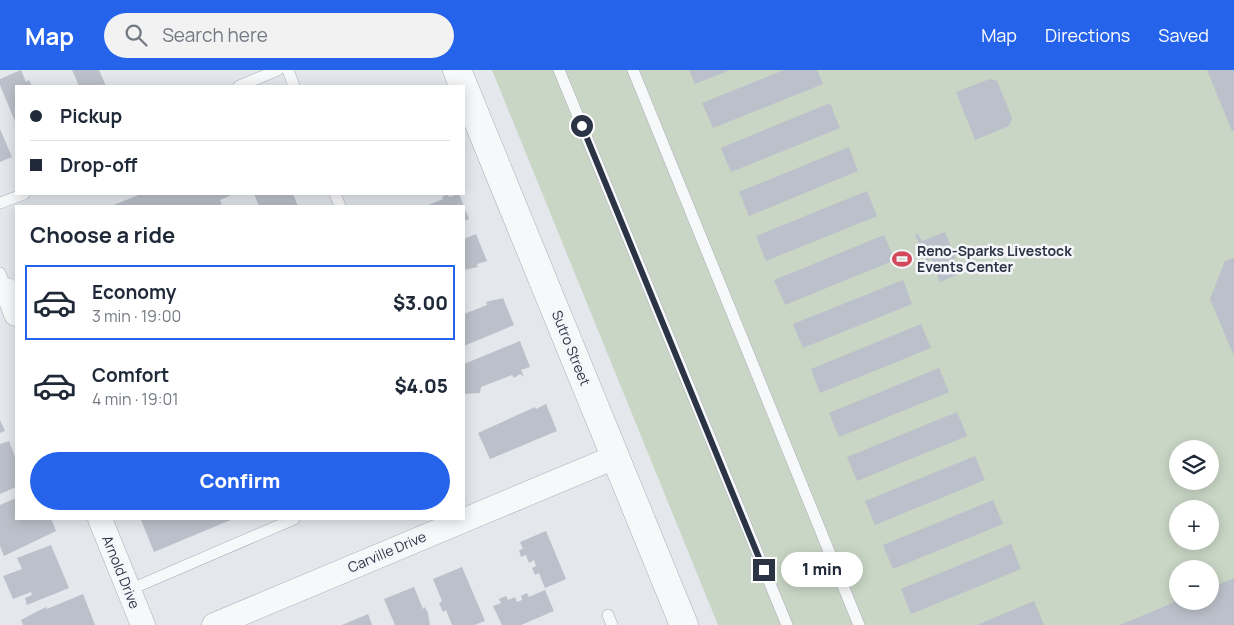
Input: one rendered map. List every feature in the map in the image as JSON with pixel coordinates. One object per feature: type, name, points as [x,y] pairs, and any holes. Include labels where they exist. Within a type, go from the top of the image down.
[{"type":"street","name":"Sutro Street","points":[[457,70],[463,85]]},
{"type":"street","name":"Sutro Street","points":[[465,90],[684,625]]},
{"type":"street","points":[[2,285],[15,312]]},
{"type":"street","name":"Carville Drive","points":[[465,520],[615,457]]},
{"type":"street","name":"Arnold Drive","points":[[100,520],[143,625]]},
{"type":"street","name":"Carville Drive","points":[[214,625],[465,520]]},
{"type":"lane","points":[[240,85],[278,70]]},
{"type":"lane","points":[[288,70],[294,85]]},
{"type":"lane","points":[[559,70],[787,625]]},
{"type":"lane","points":[[633,70],[859,625]]},
{"type":"lane","points":[[0,203],[21,195]]},
{"type":"lane","points":[[129,590],[292,520]]},
{"type":"green space","name":"Reno-Sparks Livestock Events Center","points":[[492,70],[1234,70],[1234,625],[718,625]]},
{"type":"building","points":[[21,70],[26,82],[29,80],[32,85],[15,85],[15,122],[0,85],[0,79]]},
{"type":"building","points":[[72,70],[99,70],[106,85],[79,85]]},
{"type":"building","points":[[689,70],[730,70],[695,84]]},
{"type":"building","points":[[784,70],[817,70],[823,84],[713,128],[702,103]]},
{"type":"building","points":[[1207,70],[1234,70],[1234,130],[1232,131]]},
{"type":"building","points":[[990,79],[997,81],[1012,118],[1009,126],[975,140],[956,92]]},
{"type":"building","points":[[830,103],[840,128],[731,172],[721,148]]},
{"type":"building","points":[[0,129],[12,157],[0,162]]},
{"type":"building","points":[[849,147],[858,171],[749,216],[739,192]]},
{"type":"building","points":[[867,191],[877,216],[766,261],[756,236]]},
{"type":"building","points":[[138,195],[232,195],[220,200],[222,204],[218,205],[114,205]]},
{"type":"building","points":[[254,195],[293,195],[298,205],[259,205]]},
{"type":"building","points":[[446,195],[449,197],[459,195],[464,205],[428,205],[443,199],[442,197]]},
{"type":"building","points":[[465,209],[469,219],[465,221]]},
{"type":"building","points":[[945,232],[961,273],[940,282],[931,259],[926,261],[915,235],[918,234],[922,241]]},
{"type":"building","points":[[476,234],[487,261],[477,264],[478,267],[465,270],[465,239]]},
{"type":"building","points":[[884,235],[895,260],[785,305],[774,280]]},
{"type":"building","points":[[1234,258],[1234,356],[1210,299],[1225,261]]},
{"type":"building","points":[[903,280],[912,304],[803,348],[793,324]]},
{"type":"building","points":[[503,298],[514,325],[465,346],[465,314],[487,305],[486,302]]},
{"type":"building","points":[[921,324],[931,348],[820,393],[811,369]]},
{"type":"building","points":[[520,341],[530,367],[521,370],[524,377],[520,374],[514,378],[512,375],[481,387],[480,393],[465,394],[465,364]]},
{"type":"building","points":[[939,368],[949,392],[839,437],[829,413]]},
{"type":"building","points":[[546,404],[557,431],[490,459],[478,433],[535,407],[536,409]]},
{"type":"building","points":[[957,412],[967,436],[857,481],[847,457]]},
{"type":"building","points":[[0,420],[5,431],[0,433]]},
{"type":"building","points":[[9,441],[15,456],[15,487],[0,494],[0,444]]},
{"type":"building","points":[[975,456],[985,480],[875,525],[865,501]]},
{"type":"building","points":[[15,498],[15,520],[51,520],[56,531],[4,556],[0,546],[0,505]]},
{"type":"building","points":[[993,500],[1003,524],[893,569],[883,545]]},
{"type":"building","points":[[141,520],[231,520],[154,552]]},
{"type":"building","points":[[546,531],[566,579],[545,588],[539,573],[535,575],[532,568],[536,566],[534,560],[529,563],[526,555],[521,557],[519,550],[523,549],[520,542]]},
{"type":"building","points":[[1011,544],[1021,569],[911,614],[901,589]]},
{"type":"building","points":[[51,545],[69,588],[27,605],[25,598],[32,595],[31,592],[13,599],[3,576],[22,569],[17,558]]},
{"type":"building","points":[[462,567],[485,621],[474,625],[452,625],[446,610],[443,612],[439,603],[442,601],[433,579]]},
{"type":"building","points":[[1234,578],[1234,625],[1120,625],[1169,604],[1169,610],[1219,610],[1219,584]]},
{"type":"building","points":[[414,587],[423,609],[425,607],[428,613],[430,625],[395,625],[384,599]]},
{"type":"building","points":[[545,590],[554,611],[521,625],[502,625],[493,606],[501,603],[499,599],[506,596],[508,600],[515,597],[517,602],[522,600],[521,596],[527,593],[529,597]]},
{"type":"building","points":[[83,594],[95,625],[23,625],[21,620],[40,610],[46,607],[47,609]]},
{"type":"building","points":[[1034,601],[1044,625],[977,625]]},
{"type":"building","points":[[368,614],[372,625],[342,625]]},
{"type":"place","name":"Reno-Sparks Livestock Events Center","points":[[902,259]]},
{"type":"route","points":[[582,126],[764,570]]}]
